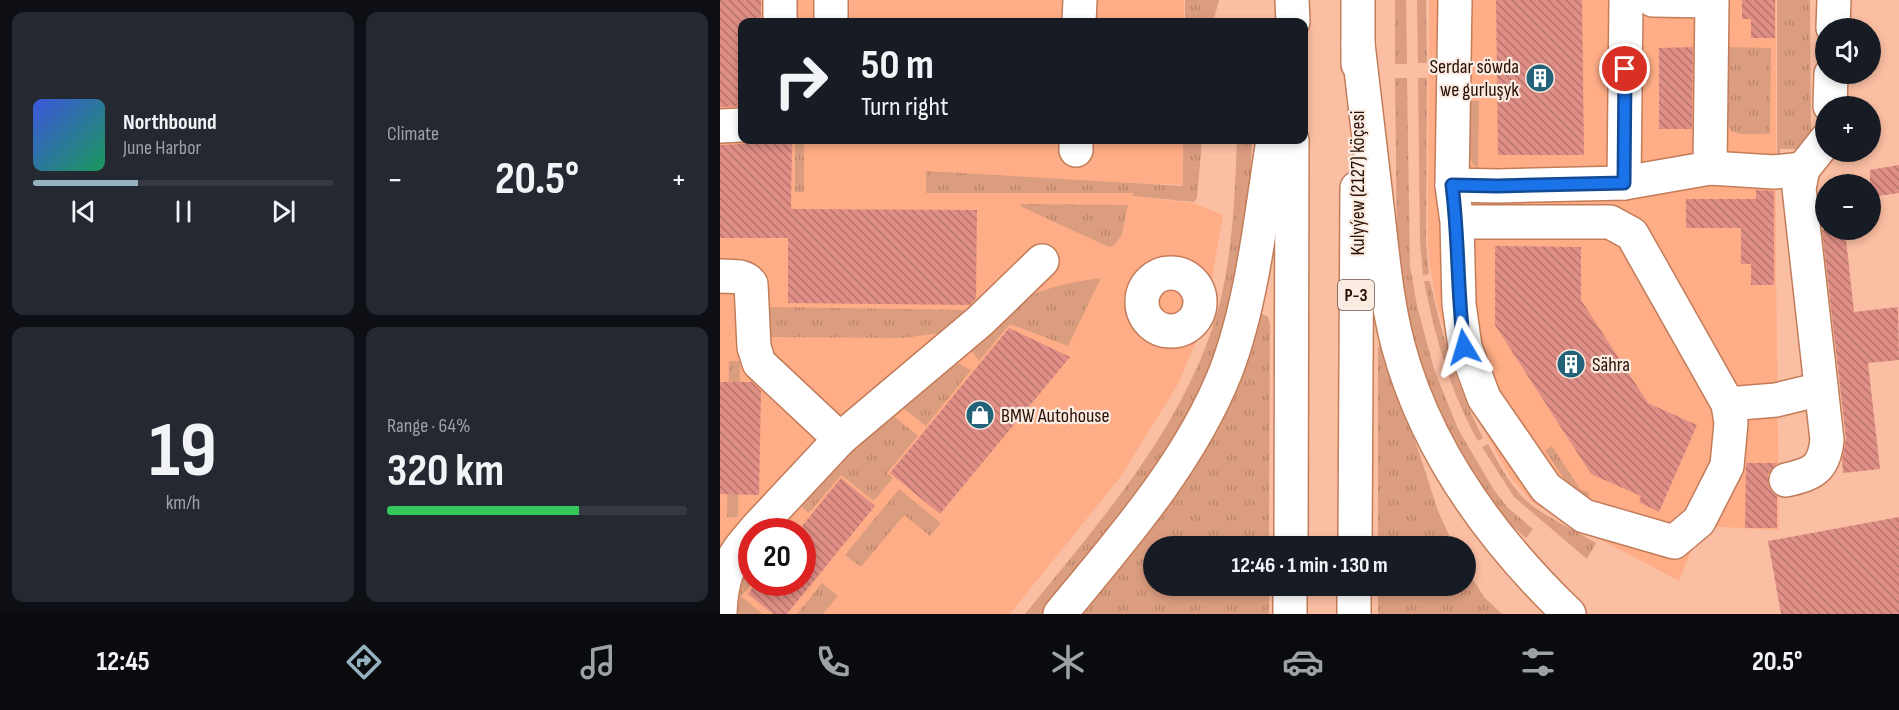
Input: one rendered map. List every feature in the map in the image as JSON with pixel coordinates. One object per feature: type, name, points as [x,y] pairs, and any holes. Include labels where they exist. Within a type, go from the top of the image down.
[{"type":"main road","points":[[780,0],[780,18]]},
{"type":"main road","points":[[831,0],[831,18]]},
{"type":"main road","points":[[1079,18],[1080,0]]},
{"type":"main road","points":[[1292,0],[1293,18]]},
{"type":"main road","name":"Kulyýew (2127) köçesi","points":[[1354,536],[1358,0]]},
{"type":"main road","points":[[1455,0],[1452,185],[1457,222],[1459,304],[1464,347],[1484,398],[1546,488],[1584,516],[1674,542],[1699,521],[1726,466],[1731,423],[1728,404],[1632,234],[1610,222],[1457,222]]},
{"type":"main road","points":[[1624,183],[1626,0]]},
{"type":"main road","points":[[1653,0],[1712,1],[1710,168]]},
{"type":"main road","points":[[1833,18],[1834,0]]},
{"type":"main road","points":[[1358,44],[1383,262],[1391,312],[1398,347],[1415,395],[1432,435],[1480,513],[1506,548],[1569,614]]},
{"type":"main road","points":[[720,126],[738,125]]},
{"type":"main road","points":[[1060,614],[1119,543],[1153,497],[1208,410],[1226,370],[1240,325],[1250,280],[1272,144]]},
{"type":"main road","points":[[1291,536],[1292,144]]},
{"type":"main road","points":[[1786,480],[1816,468],[1825,458],[1827,440],[1799,188],[1803,170],[1815,154]]},
{"type":"main road","points":[[1452,185],[1624,183],[1710,168],[1774,172],[1803,170]]},
{"type":"main road","points":[[762,518],[840,439],[980,321],[1042,261]]},
{"type":"main road","points":[[720,276],[748,279],[751,284],[754,347],[759,363],[840,439]]},
{"type":"main road","points":[[1728,404],[1776,400],[1821,389]]},
{"type":"main road","points":[[720,614],[724,578],[738,546]]},
{"type":"main road","points":[[1290,596],[1290,614]]},
{"type":"main road","points":[[1354,596],[1354,614]]},
{"type":"shaded area","points":[[720,0],[1184,0],[1184,18],[738,18],[738,144],[1183,144],[1183,185],[1137,183],[1133,196],[1193,203],[1223,215],[1209,296],[1197,339],[1178,384],[1121,476],[1010,614],[720,614]]},
{"type":"shaded area","points":[[1429,0],[1776,0],[1779,530],[1701,526],[1679,581],[1534,504],[1510,477],[1469,403],[1453,361],[1436,301],[1430,266],[1428,242]]},
{"type":"green space","points":[[1185,0],[1219,0],[1214,18],[1185,18]]},
{"type":"green space","points":[[1395,0],[1406,0],[1407,64],[1395,64]]},
{"type":"green space","points":[[1417,0],[1426,0],[1427,63],[1418,63]]},
{"type":"green space","points":[[1777,0],[1810,0],[1811,152],[1800,149],[1780,149],[1780,155],[1777,155]]},
{"type":"green space","points":[[1728,47],[1771,48],[1770,134],[1740,134],[1731,131],[1727,123]]},
{"type":"green space","points":[[1395,78],[1407,78],[1410,266],[1417,306],[1434,369],[1458,429],[1494,490],[1507,507],[1533,529],[1526,538],[1500,515],[1459,453],[1431,395],[1413,339],[1397,245]]},
{"type":"green space","points":[[1418,78],[1427,78],[1426,242],[1429,274],[1423,275],[1420,242]]},
{"type":"green space","points":[[1470,101],[1479,101],[1478,168],[1473,164],[1469,154]]},
{"type":"green space","points":[[795,144],[804,144],[804,192],[795,192]]},
{"type":"green space","points":[[1183,144],[1202,144],[1197,198],[1194,202],[1133,196],[1133,193],[926,193],[926,171],[1183,186]]},
{"type":"green space","points":[[1237,144],[1252,144],[1248,226],[1223,344],[1180,433],[1145,485],[1044,614],[1025,614],[1084,542],[1141,466],[1189,385],[1207,343],[1221,298],[1233,219]]},
{"type":"green space","points":[[1020,205],[1128,205],[1122,234],[1114,246],[1109,247],[1022,207]]},
{"type":"green space","points":[[1101,278],[1068,346],[1010,324],[979,361],[966,344],[1008,310],[1032,295],[1061,285]]},
{"type":"green space","points":[[1424,281],[1430,281],[1451,361],[1465,400],[1483,438],[1478,441],[1459,403],[1433,323]]},
{"type":"green space","points":[[769,307],[974,310],[941,333],[902,338],[769,337]]},
{"type":"green space","points":[[1260,315],[1268,317],[1270,324],[1269,536],[1143,536],[1143,596],[1269,596],[1269,614],[1078,614]]},
{"type":"green space","points":[[1380,344],[1394,376],[1438,511],[1449,536],[1378,536],[1378,348]]},
{"type":"green space","points":[[952,360],[971,370],[926,426],[903,408]]},
{"type":"green space","points":[[729,361],[740,361],[738,517],[727,517]]},
{"type":"green space","points":[[895,417],[918,436],[887,473],[893,478],[874,501],[841,475],[809,513],[799,505],[836,460]]},
{"type":"green space","points":[[1488,444],[1510,481],[1526,500],[1544,514],[1596,543],[1587,559],[1514,497],[1482,447]]},
{"type":"green space","points":[[1552,446],[1580,489],[1590,493],[1587,500],[1573,493],[1545,450]]},
{"type":"green space","points":[[899,489],[941,523],[930,536],[904,515],[861,567],[845,555]]},
{"type":"green space","points":[[738,579],[738,596],[762,614],[732,614],[733,585]]},
{"type":"green space","points":[[822,583],[838,596],[823,614],[797,614],[812,596],[816,596],[816,590]]},
{"type":"green space","points":[[1476,584],[1484,597],[1502,614],[1378,614],[1378,596],[1476,596]]},
{"type":"building","points":[[720,0],[761,0],[761,18],[738,18],[738,106],[720,107]]},
{"type":"building","name":"Serdar söwda we gurluşyk","points":[[1496,0],[1582,0],[1584,155],[1498,155]]},
{"type":"building","points":[[1742,0],[1775,0],[1775,38],[1751,38],[1751,19],[1742,19]]},
{"type":"building","points":[[1693,47],[1692,129],[1659,129],[1659,48]]},
{"type":"building","points":[[792,144],[791,209],[977,210],[976,298],[970,305],[788,303],[788,238],[720,238],[720,145]]},
{"type":"building","points":[[1899,165],[1899,193],[1881,195],[1881,174],[1870,174],[1870,170]]},
{"type":"building","points":[[1756,190],[1774,191],[1774,285],[1751,285],[1751,264],[1741,264],[1741,228],[1686,228],[1686,199],[1756,199]]},
{"type":"building","points":[[1823,240],[1846,240],[1854,312],[1898,307],[1899,360],[1868,363],[1880,469],[1843,473],[1842,460],[1846,438]]},
{"type":"building","name":"Sähra","points":[[1495,246],[1581,247],[1581,300],[1648,403],[1697,425],[1659,512],[1639,502],[1641,496],[1591,474],[1495,325]]},
{"type":"building","name":"BMW Autohouse","points":[[1009,328],[1070,357],[940,514],[890,473]]},
{"type":"building","points":[[720,382],[752,382],[761,391],[759,495],[720,494]]},
{"type":"building","points":[[1746,463],[1777,463],[1768,474],[1768,484],[1777,496],[1777,528],[1745,528]]},
{"type":"building","points":[[841,478],[875,506],[816,578],[816,518],[808,518]]},
{"type":"building","points":[[1899,517],[1899,614],[1781,614],[1768,541]]},
{"type":"building","points":[[750,596],[802,596],[787,614],[773,614]]},
{"type":"place","name":"Serdar söwda we gurluşyk","points":[[1540,78]]},
{"type":"place","name":"Sähra","points":[[1571,364]]},
{"type":"place","name":"BMW Autohouse","points":[[980,415]]},
{"type":"route","points":[[1464,347],[1459,304],[1457,222],[1452,185],[1624,183],[1625,69]]}]
